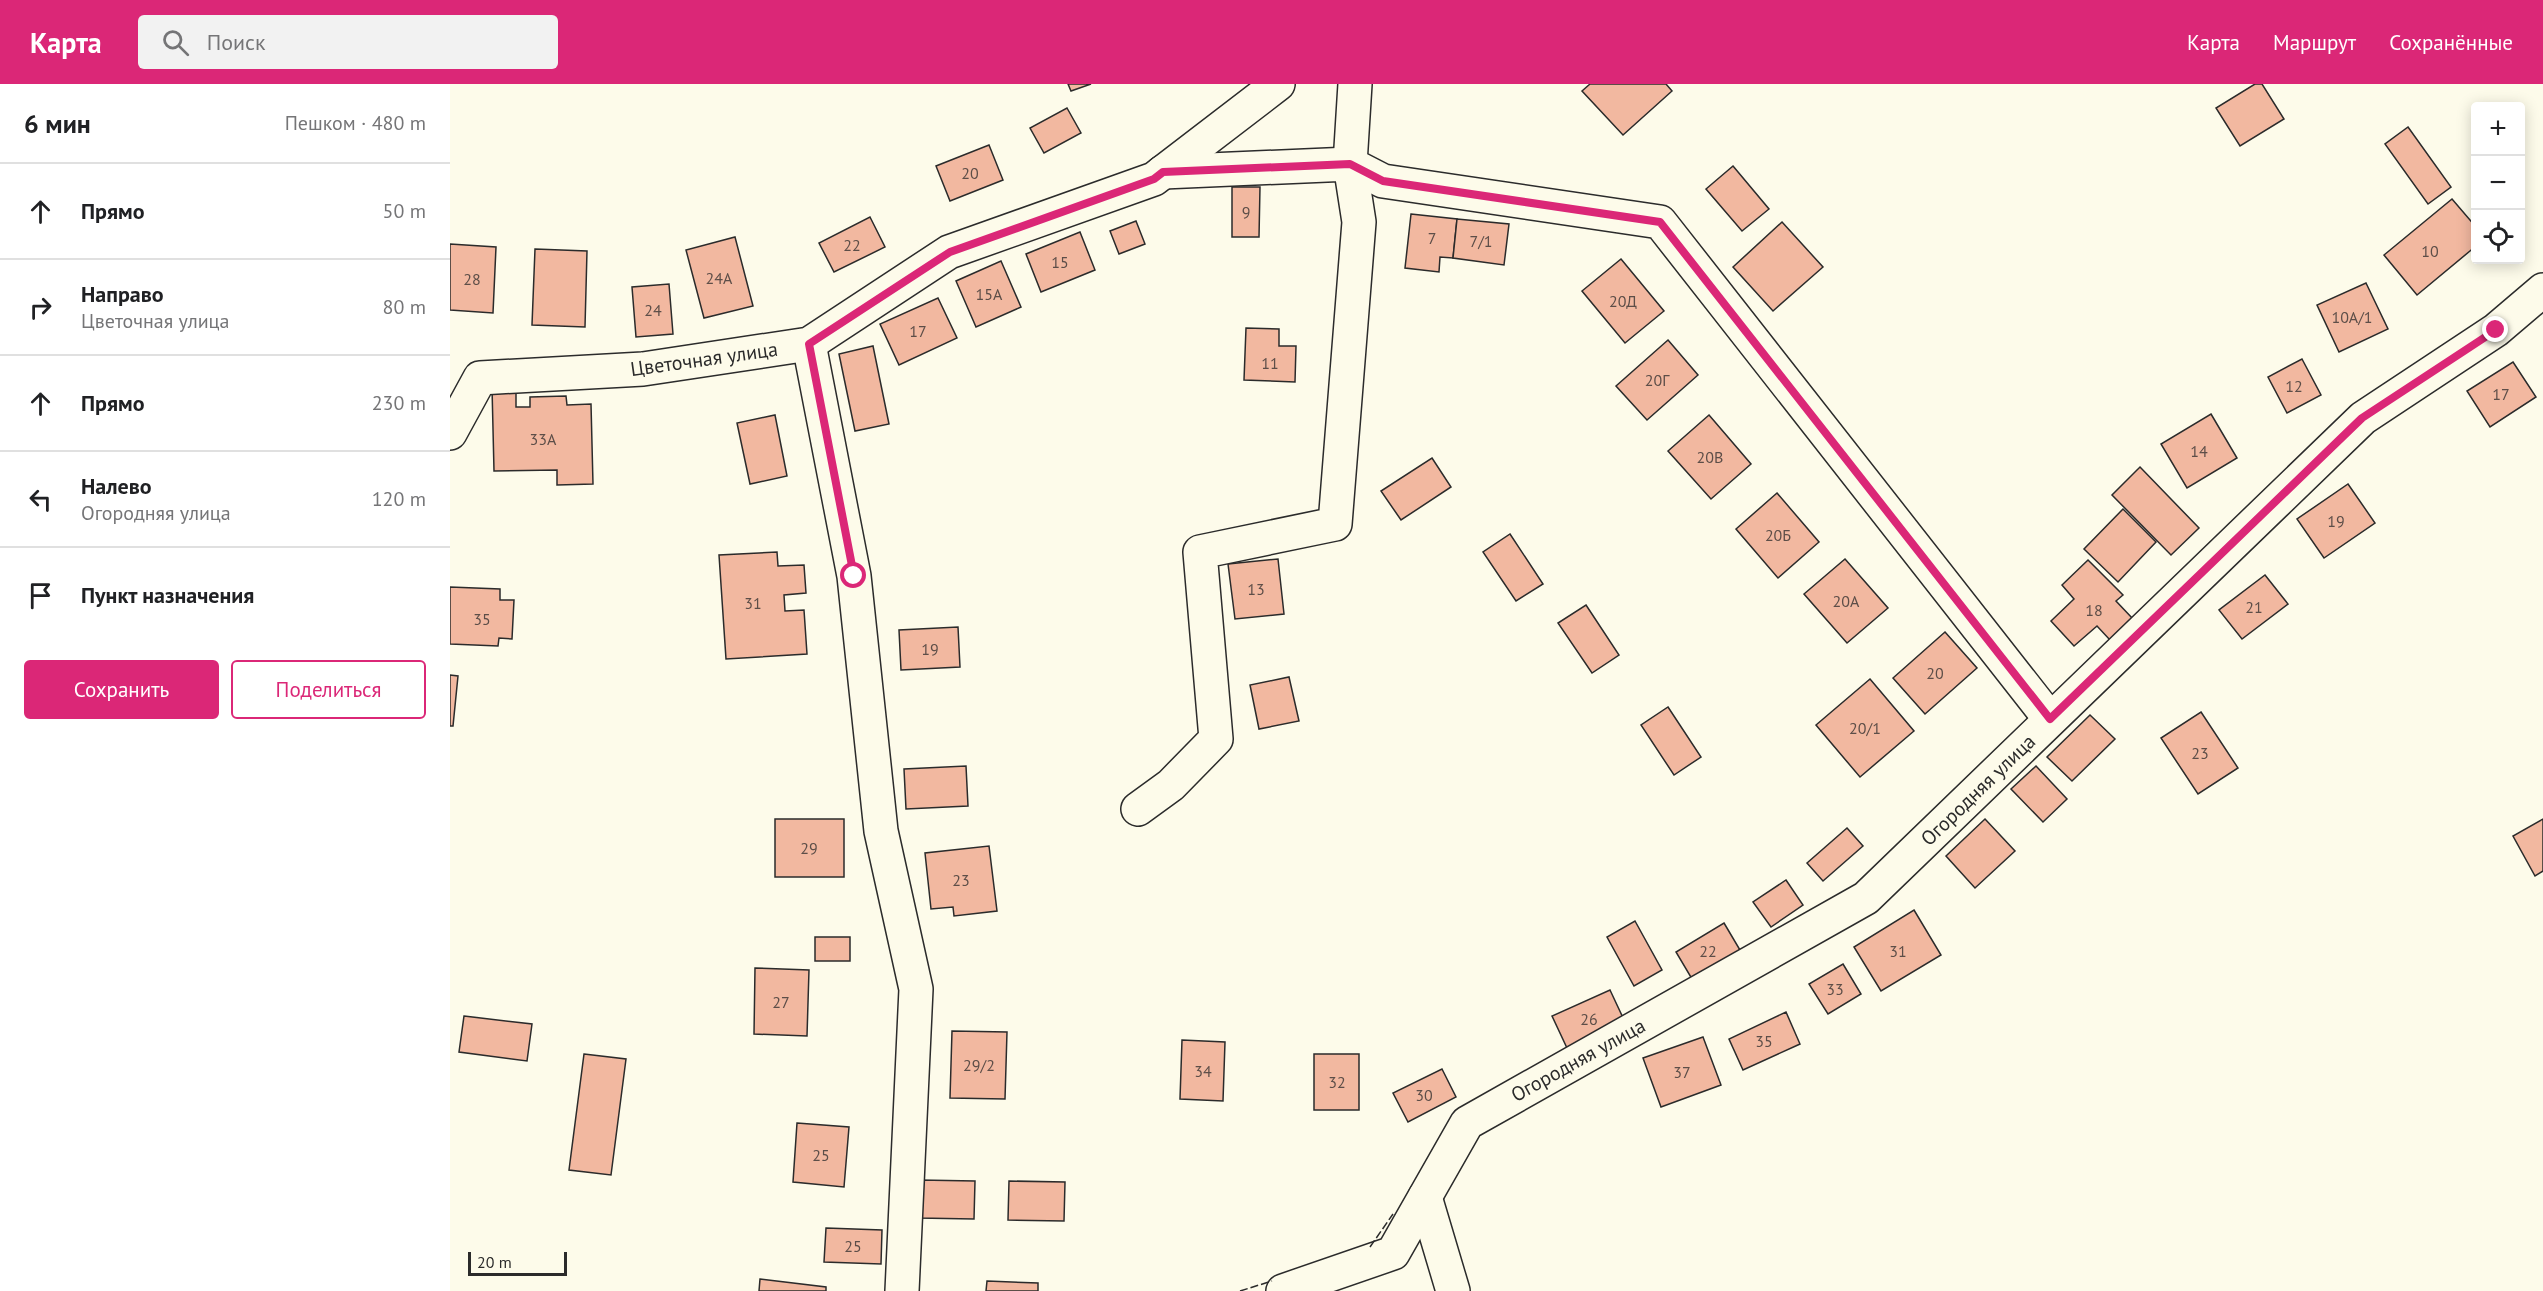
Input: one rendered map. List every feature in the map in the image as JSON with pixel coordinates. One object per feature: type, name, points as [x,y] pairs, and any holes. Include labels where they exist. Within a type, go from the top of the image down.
[{"type":"street","name":"Цветочная улица","points":[[450,433],[480,378],[643,369],[809,344],[950,252],[1154,179],[1278,84]]},
{"type":"street","points":[[1138,809],[1172,785],[1216,739],[1200,552],[1335,524],[1359,222],[1350,164],[1355,84]]},
{"type":"street","points":[[1163,172],[1350,164],[1383,181],[1660,222],[2050,719]]},
{"type":"street","name":"Огородняя улица","points":[[1425,1197],[1467,1123],[1866,898],[2362,418],[2496,330],[2543,290]]},
{"type":"street","points":[[809,344],[854,576],[881,831],[916,989],[903,1291]]},
{"type":"street","points":[[1283,1291],[1393,1253],[1425,1197]]},
{"type":"street","points":[[1425,1197],[1453,1291]]},
{"type":"building","points":[[1068,84],[1091,84],[1071,91]]},
{"type":"building","points":[[1590,84],[1666,84],[1672,91],[1623,135],[1582,91]]},
{"type":"building","points":[[2255,84],[2262,84],[2284,119],[2240,146],[2216,108]]},
{"type":"building","points":[[1067,108],[1081,133],[1044,153],[1030,128]]},
{"type":"building","points":[[2408,127],[2451,187],[2428,204],[2385,144]]},
{"type":"building","points":[[989,145],[1003,180],[950,201],[936,166]]},
{"type":"building","points":[[1733,166],[1769,209],[1742,231],[1706,189]]},
{"type":"building","points":[[1232,187],[1260,187],[1259,237],[1232,237]]},
{"type":"building","points":[[2452,199],[2471,221],[2471,250],[2417,295],[2384,255]]},
{"type":"building","points":[[1411,214],[1457,219],[1453,258],[1440,257],[1439,272],[1405,268]]},
{"type":"building","points":[[870,217],[885,247],[834,272],[819,243]]},
{"type":"building","points":[[1457,219],[1509,224],[1504,265],[1453,258]]},
{"type":"building","points":[[1136,221],[1145,244],[1119,254],[1110,231]]},
{"type":"building","points":[[1782,222],[1823,267],[1773,311],[1733,267]]},
{"type":"building","points":[[1080,232],[1095,270],[1041,292],[1026,254]]},
{"type":"building","points":[[735,237],[753,306],[704,318],[686,250]]},
{"type":"building","points":[[450,244],[496,247],[493,313],[450,310]]},
{"type":"building","points":[[535,249],[587,251],[585,327],[532,325]]},
{"type":"building","points":[[1621,259],[1664,311],[1625,343],[1582,291]]},
{"type":"building","points":[[1001,261],[1021,307],[976,327],[956,281]]},
{"type":"building","points":[[2366,283],[2388,329],[2339,352],[2317,305]]},
{"type":"building","points":[[669,284],[673,334],[636,337],[632,287]]},
{"type":"building","points":[[938,298],[957,338],[899,365],[880,324]]},
{"type":"building","points":[[1246,328],[1279,329],[1279,346],[1296,346],[1295,382],[1244,380]]},
{"type":"building","points":[[1668,340],[1698,375],[1647,420],[1616,386]]},
{"type":"building","points":[[873,346],[889,424],[855,431],[839,354]]},
{"type":"building","points":[[2302,359],[2321,395],[2287,413],[2268,377]]},
{"type":"building","points":[[2513,362],[2536,397],[2490,427],[2467,391]]},
{"type":"building","points":[[516,386],[516,407],[530,407],[530,397],[566,396],[567,405],[591,404],[593,484],[557,485],[557,470],[494,471],[492,387]]},
{"type":"building","points":[[2211,414],[2237,458],[2187,488],[2161,444]]},
{"type":"building","points":[[775,415],[787,476],[750,484],[737,423]]},
{"type":"building","points":[[1709,415],[1751,464],[1711,499],[1668,451]]},
{"type":"building","points":[[1432,458],[1451,487],[1401,520],[1381,491]]},
{"type":"building","points":[[2140,467],[2199,528],[2171,555],[2112,495]]},
{"type":"building","points":[[2348,484],[2375,523],[2324,558],[2297,519]]},
{"type":"building","points":[[1777,493],[1819,542],[1778,578],[1736,529]]},
{"type":"building","points":[[2123,509],[2156,542],[2118,582],[2084,549]]},
{"type":"building","points":[[1510,534],[1543,584],[1516,601],[1483,552]]},
{"type":"building","points":[[777,552],[778,566],[804,565],[806,593],[784,595],[785,611],[804,610],[807,654],[726,659],[719,555]]},
{"type":"building","points":[[1278,559],[1284,614],[1235,619],[1228,564]]},
{"type":"building","points":[[1845,559],[1888,608],[1847,643],[1804,594]]},
{"type":"building","points":[[2088,560],[2123,595],[2116,601],[2133,619],[2110,640],[2097,626],[2074,646],[2051,621],[2074,599],[2062,585]]},
{"type":"building","points":[[2265,575],[2288,604],[2242,639],[2219,610]]},
{"type":"building","points":[[450,587],[500,589],[500,600],[514,600],[512,639],[499,638],[498,646],[450,644]]},
{"type":"building","points":[[1586,605],[1619,655],[1592,673],[1558,623]]},
{"type":"building","points":[[958,627],[960,667],[901,670],[899,630]]},
{"type":"building","points":[[1945,632],[1977,668],[1925,714],[1893,678]]},
{"type":"building","points":[[450,675],[458,676],[453,726],[450,726]]},
{"type":"building","points":[[1289,677],[1299,721],[1259,729],[1250,685]]},
{"type":"building","points":[[1870,679],[1914,731],[1860,777],[1816,725]]},
{"type":"building","points":[[1668,707],[1701,757],[1674,775],[1641,725]]},
{"type":"building","points":[[2201,712],[2238,768],[2198,794],[2161,738]]},
{"type":"building","points":[[2090,715],[2115,739],[2072,781],[2047,757]]},
{"type":"building","points":[[966,766],[968,806],[906,809],[904,769]]},
{"type":"building","points":[[2036,766],[2067,799],[2043,822],[2011,789]]},
{"type":"building","points":[[775,819],[844,819],[844,877],[775,877]]},
{"type":"building","points":[[1985,819],[2015,851],[1975,888],[1946,856]]},
{"type":"building","points":[[2543,819],[2543,871],[2535,876],[2513,836]]},
{"type":"building","points":[[1847,828],[1863,846],[1823,881],[1807,863]]},
{"type":"building","points":[[989,846],[997,911],[954,916],[953,907],[931,909],[925,853]]},
{"type":"building","points":[[1786,880],[1803,905],[1771,927],[1753,902]]},
{"type":"building","points":[[1914,910],[1941,955],[1881,991],[1854,947]]},
{"type":"building","points":[[1635,921],[1662,970],[1634,986],[1607,937]]},
{"type":"building","points":[[1724,923],[1740,950],[1692,979],[1676,952]]},
{"type":"building","points":[[815,937],[850,937],[850,961],[815,961]]},
{"type":"building","points":[[1843,964],[1861,994],[1828,1014],[1809,984]]},
{"type":"building","points":[[755,968],[809,970],[807,1036],[754,1034]]},
{"type":"building","points":[[1610,990],[1625,1022],[1567,1048],[1552,1016]]},
{"type":"building","points":[[1786,1012],[1800,1044],[1743,1070],[1729,1039]]},
{"type":"building","points":[[464,1016],[532,1024],[527,1061],[459,1052]]},
{"type":"building","points":[[952,1031],[1007,1032],[1005,1099],[950,1098]]},
{"type":"building","points":[[1703,1037],[1721,1085],[1661,1107],[1643,1058]]},
{"type":"building","points":[[1182,1040],[1225,1042],[1223,1101],[1180,1099]]},
{"type":"building","points":[[584,1054],[626,1059],[611,1175],[569,1170]]},
{"type":"building","points":[[1314,1054],[1359,1054],[1359,1110],[1314,1110]]},
{"type":"building","points":[[1442,1069],[1456,1097],[1408,1122],[1393,1093]]},
{"type":"building","points":[[797,1123],[849,1127],[844,1187],[793,1182]]},
{"type":"building","points":[[919,1180],[975,1181],[974,1219],[918,1218]]},
{"type":"building","points":[[1009,1181],[1065,1182],[1064,1221],[1008,1220]]},
{"type":"building","points":[[826,1228],[882,1230],[881,1264],[824,1262]]},
{"type":"building","points":[[760,1279],[826,1287],[826,1291],[759,1291]]},
{"type":"building","points":[[987,1281],[1038,1283],[1038,1291],[986,1291]]},
{"type":"fence","points":[[1370,1247],[1393,1214]]},
{"type":"fence","points":[[1240,1291],[1272,1281]]},
{"type":"route","points":[[854,576],[809,344],[950,252],[1154,179],[1163,172],[1350,164],[1383,181],[1660,222],[2050,719],[2362,418],[2496,330]]}]
